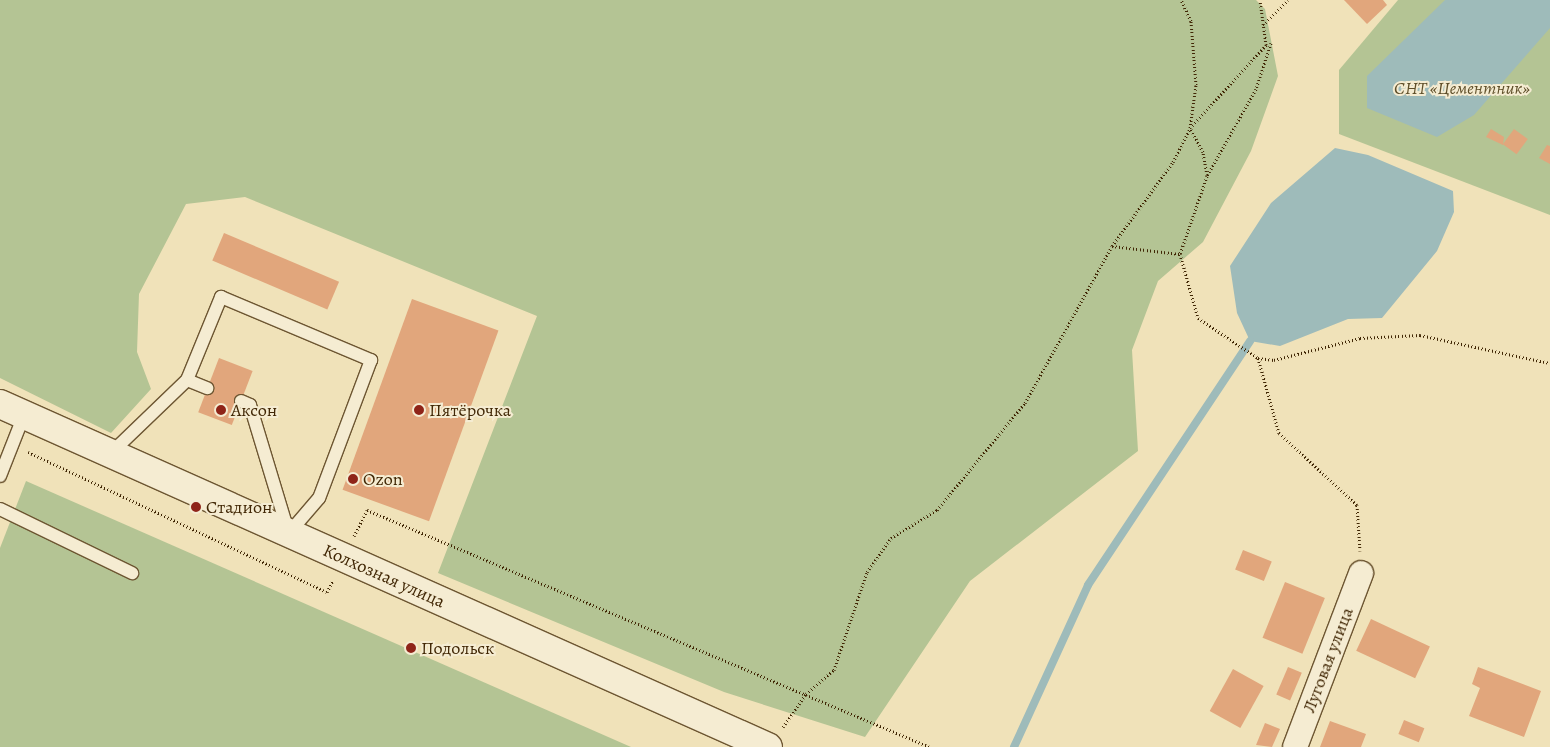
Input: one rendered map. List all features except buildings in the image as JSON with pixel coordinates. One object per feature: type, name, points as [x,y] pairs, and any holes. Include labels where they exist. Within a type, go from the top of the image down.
[{"type":"street","name":"Колхозная улица","points":[[12,410],[289,534],[775,739]]},
{"type":"street","name":"Луговая улица","points":[[1295,747],[1361,573]]},
{"type":"lane","points":[[110,454],[187,380],[221,297],[371,360],[319,498],[289,534]]},
{"type":"lane","points":[[187,380],[207,388]]},
{"type":"lane","points":[[241,401],[250,405],[289,534]]},
{"type":"lane","points":[[0,476],[12,410]]},
{"type":"lane","points":[[0,509],[132,573]]},
{"type":"path","points":[[1181,0],[1191,21],[1196,85],[1190,128],[1203,152],[1207,176]]},
{"type":"path","points":[[775,739],[806,694],[834,670],[867,572],[890,538],[937,510],[1025,403],[1112,246],[1173,162],[1190,128],[1266,45],[1260,0]]},
{"type":"path","points":[[1263,25],[1288,0]]},
{"type":"path","points":[[1271,43],[1256,89],[1207,176],[1180,254],[1198,318],[1258,358],[1274,360],[1360,338],[1420,335],[1550,363]]},
{"type":"path","points":[[1112,246],[1180,254]]},
{"type":"path","points":[[1258,358],[1279,433],[1357,505],[1361,573]]},
{"type":"green space","points":[[0,0],[1256,0],[1265,9],[1278,76],[1251,151],[1203,242],[1158,281],[1132,350],[1138,451],[970,581],[865,737],[724,692],[438,573],[537,316],[245,197],[186,204],[139,294],[137,352],[151,389],[111,433],[0,378]]},
{"type":"green space","name":"СНТ «Цементник»","points":[[1398,0],[1550,0],[1550,215],[1339,134],[1339,70]]},
{"type":"green space","points":[[26,481],[631,747],[0,747],[0,548]]},
{"type":"water","points":[[1445,0],[1550,0],[1550,28],[1474,115],[1437,137],[1367,108],[1367,76]]},
{"type":"water","points":[[1335,148],[1368,155],[1453,191],[1454,212],[1437,251],[1382,318],[1348,319],[1280,346],[1250,341],[1237,313],[1230,266],[1271,203]]},
{"type":"waterway","points":[[1014,747],[1088,585],[1250,341]]},
{"type":"place","name":"Аксон","points":[[221,410]]},
{"type":"place","name":"Пятёрочка","points":[[419,410]]},
{"type":"place","name":"Ozon","points":[[353,479]]},
{"type":"place","name":"Стадион","points":[[196,507]]},
{"type":"place","name":"Подольск","points":[[411,648]]}]
